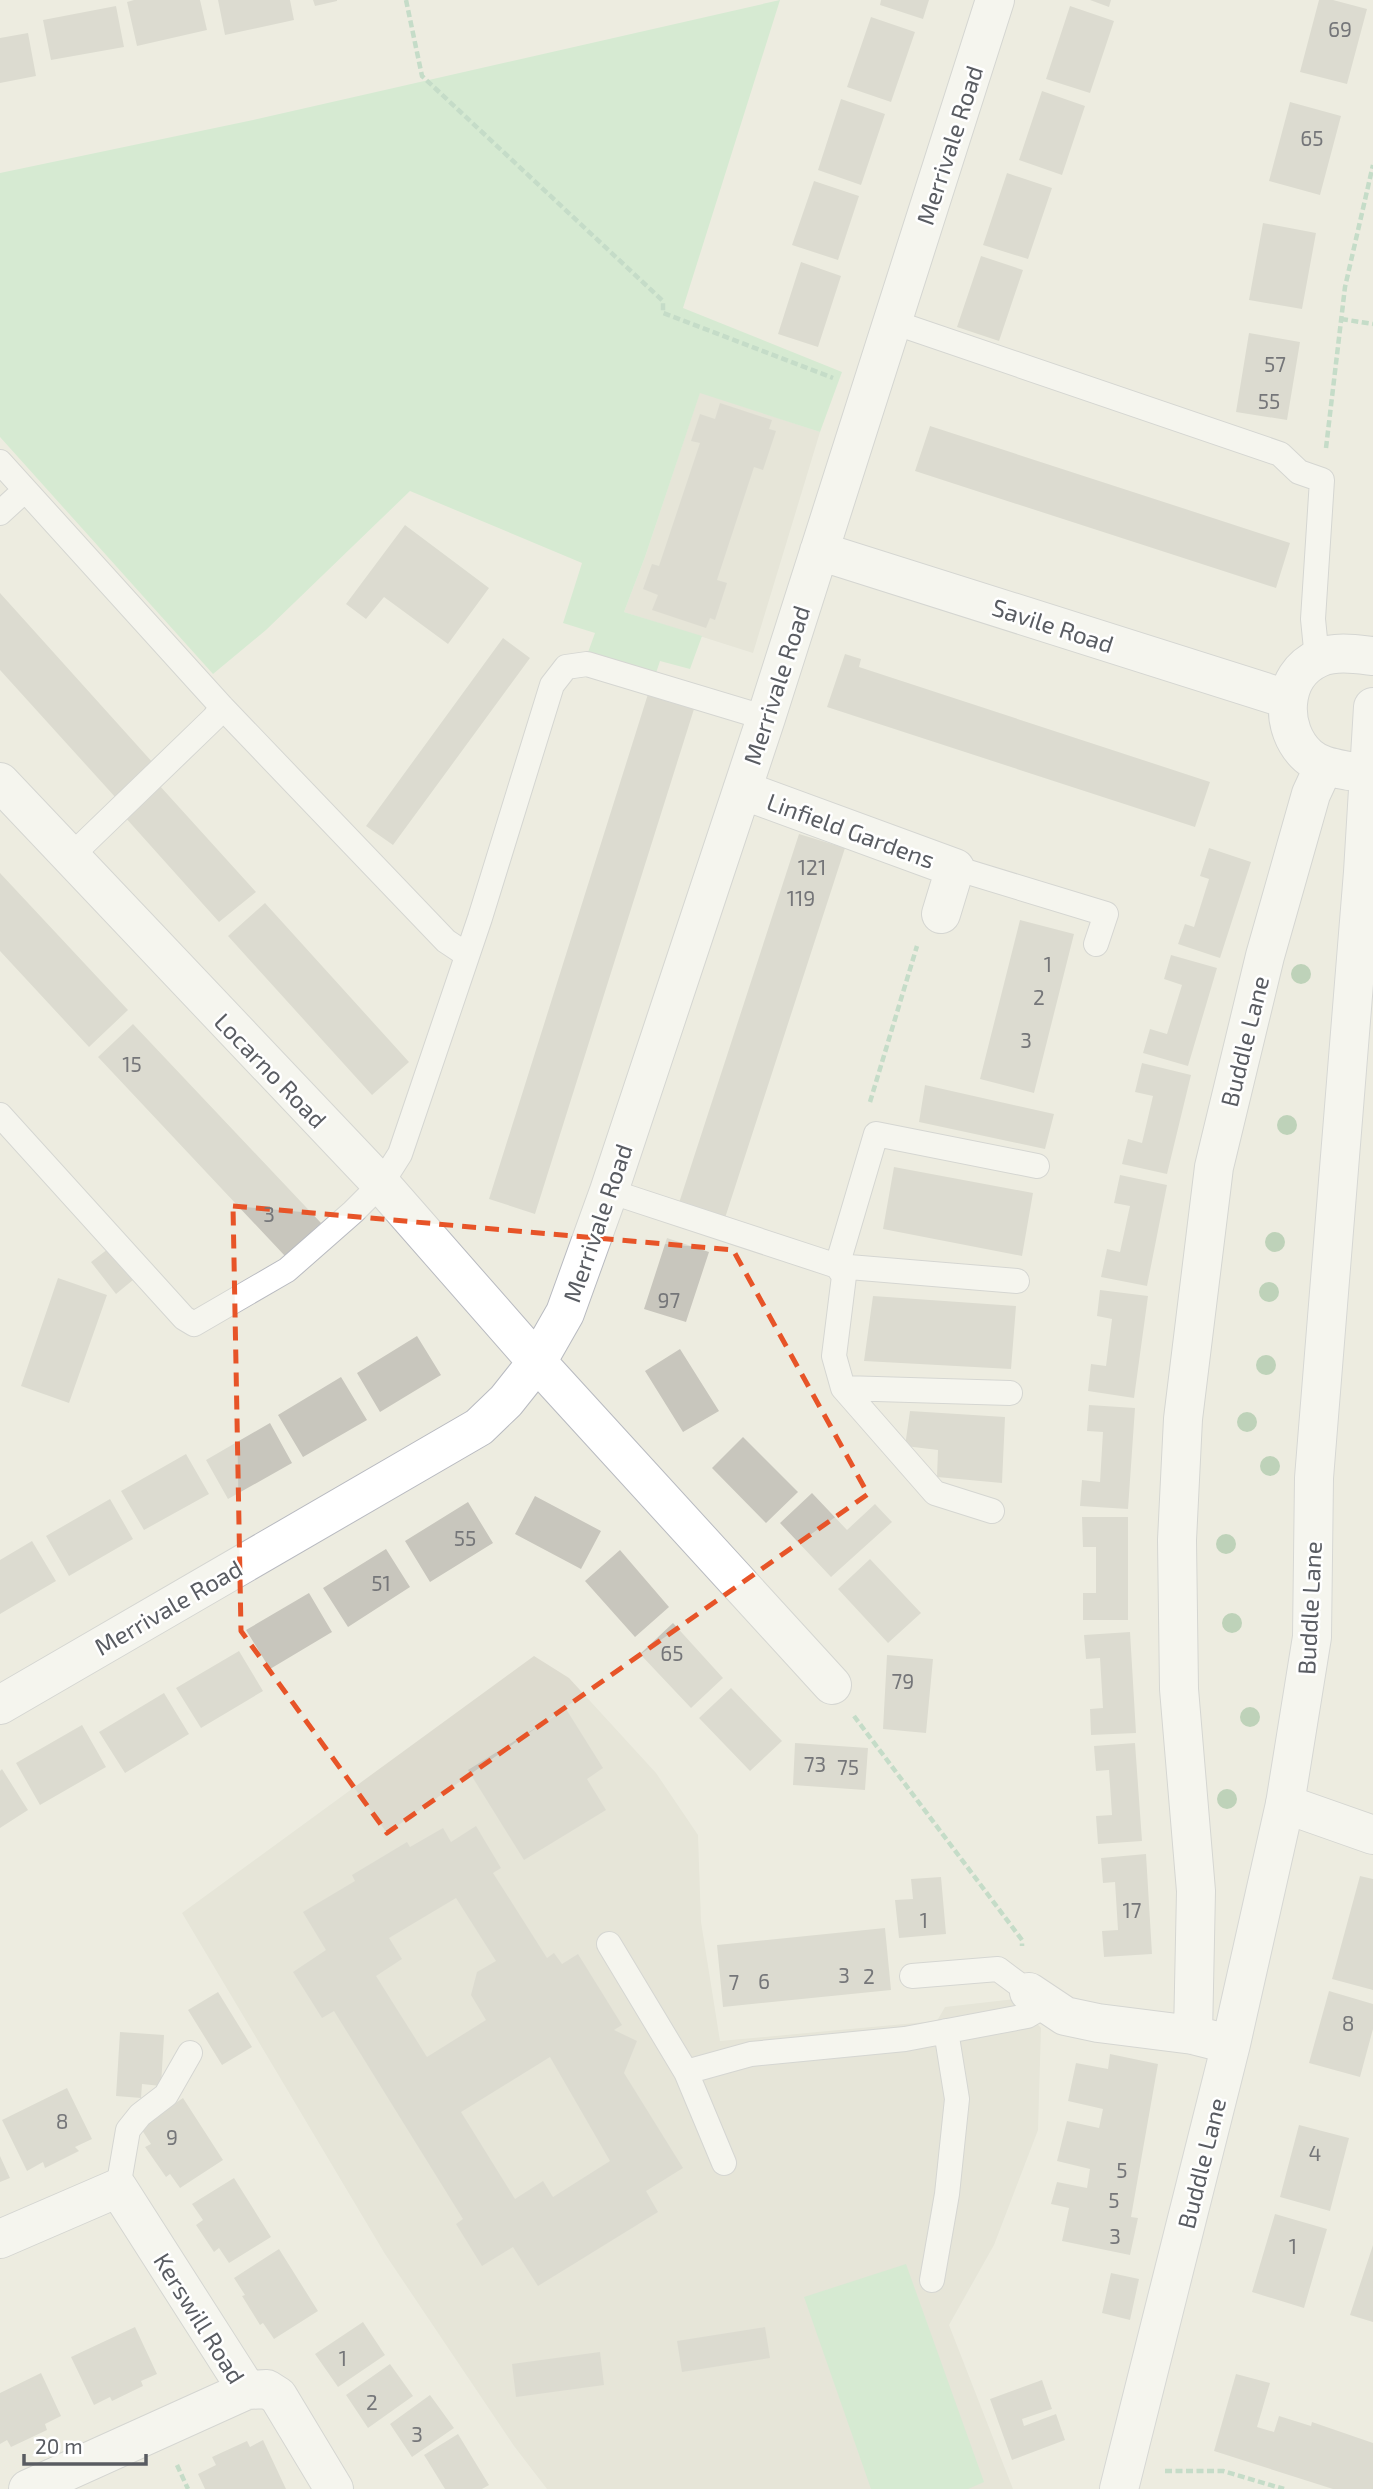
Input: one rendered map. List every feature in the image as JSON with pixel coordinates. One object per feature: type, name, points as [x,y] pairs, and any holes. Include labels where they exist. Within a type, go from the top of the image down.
[{"type":"street","name":"Merrivale Road","points":[[0,1705],[479,1427],[506,1401],[537,1362],[565,1313],[609,1191],[766,718],[995,0]]},
{"type":"street","name":"Savile Road","points":[[819,551],[1287,699]]},
{"type":"street","points":[[1368,775],[1324,766],[1308,756],[1295,739],[1289,725],[1287,699],[1301,672],[1317,659],[1347,654],[1373,656]]},
{"type":"street","name":"Buddle Lane","points":[[1122,2480],[1231,2044],[1285,1804],[1312,1637],[1314,1478],[1363,872],[1373,707]]},
{"type":"street","name":"Buddle Lane","points":[[1193,2035],[1196,1891],[1178,1649],[1177,1540],[1183,1419],[1214,1167],[1265,956],[1311,794],[1324,766]]},
{"type":"street","name":"Locarno Road","points":[[0,782],[69,858],[381,1184],[537,1362]]},
{"type":"street","name":"Linfield Gardens","points":[[742,790],[955,868],[941,914]]},
{"type":"street","points":[[537,1362],[832,1685]]},
{"type":"street","points":[[1285,1804],[1373,1835]]},
{"type":"street","points":[[1037,1998],[1065,2016],[1193,2035],[1231,2044]]},
{"type":"street","points":[[0,2239],[118,2188]]},
{"type":"street","name":"Kerswill Road","points":[[28,2489],[247,2390],[118,2188]]},
{"type":"street","points":[[247,2390],[267,2389],[278,2396],[334,2489]]},
{"type":"lane","points":[[892,322],[1280,454],[1299,472],[1322,480],[1313,619],[1317,659]]},
{"type":"lane","points":[[0,463],[222,707],[446,941],[467,955]]},
{"type":"lane","points":[[0,513],[25,490]]},
{"type":"lane","points":[[0,1115],[184,1318],[194,1324],[287,1270],[354,1212],[381,1184],[400,1154],[467,955],[552,685],[566,667],[587,664],[766,718]]},
{"type":"lane","points":[[69,858],[215,718],[222,707]]},
{"type":"lane","points":[[955,868],[1106,914],[1096,944]]},
{"type":"lane","points":[[837,1266],[876,1135],[1037,1166]]},
{"type":"lane","points":[[609,1191],[837,1266],[1017,1281]]},
{"type":"lane","points":[[837,1266],[844,1276],[834,1356],[843,1388],[935,1493],[992,1511]]},
{"type":"lane","points":[[843,1388],[1010,1393]]},
{"type":"lane","points":[[609,1944],[685,2072],[724,2163]]},
{"type":"lane","points":[[685,2072],[751,2054],[905,2039],[1027,2016],[1037,1998],[998,1969],[912,1976]]},
{"type":"lane","points":[[932,2280],[947,2194],[957,2099],[946,2031]]},
{"type":"lane","points":[[118,2188],[128,2130],[141,2115],[166,2095],[190,2053]]},
{"type":"path","points":[[405,0],[422,76],[663,301],[663,313],[870,392]]},
{"type":"path","points":[[1322,480],[1345,287],[1373,165]]},
{"type":"path","points":[[1341,319],[1373,324]]},
{"type":"path","points":[[876,1135],[867,1114],[870,1101],[924,925],[941,914]]},
{"type":"path","points":[[832,1685],[1021,1940],[1037,1998]]},
{"type":"path","points":[[1122,2480],[1223,2471],[1284,2489]]},
{"type":"highlighted area","points":[[233,1206],[733,1250],[868,1494],[387,1833],[241,1631]]},
{"type":"shaded area","points":[[700,392],[820,432],[753,653],[624,612]]},
{"type":"shaded area","points":[[534,1656],[569,1678],[656,1773],[698,1835],[701,1922],[720,2041],[937,2021],[945,2007],[1015,1999],[1041,2028],[1038,2130],[994,2245],[949,2325],[1013,2489],[547,2489],[514,2446],[385,2254],[182,1913]]},
{"type":"green space","points":[[780,0],[683,308],[842,372],[820,432],[700,393],[624,612],[702,636],[690,669],[660,661],[655,676],[587,655],[595,633],[563,623],[582,563],[410,491],[266,630],[213,674],[0,437],[0,173],[253,120]]},
{"type":"green space","points":[[906,2264],[984,2482],[968,2489],[871,2489],[804,2297]]},
{"type":"building","points":[[200,0],[207,30],[137,46],[127,2]]},
{"type":"building","points":[[218,0],[290,0],[294,20],[225,35]]},
{"type":"building","points":[[313,0],[337,0],[337,1],[315,6]]},
{"type":"building","points":[[881,0],[929,0],[923,19],[880,5]]},
{"type":"building","points":[[1090,0],[1111,0],[1109,7]]},
{"type":"building","points":[[1319,0],[1333,0],[1367,9],[1347,84],[1300,72]]},
{"type":"building","points":[[116,6],[124,47],[51,60],[43,20]]},
{"type":"building","points":[[1070,6],[1114,21],[1090,93],[1046,79]]},
{"type":"building","points":[[871,17],[915,32],[891,102],[847,87]]},
{"type":"building","points":[[28,33],[36,76],[0,83],[0,38]]},
{"type":"building","points":[[1042,91],[1085,106],[1062,175],[1019,160]]},
{"type":"building","points":[[841,99],[885,114],[861,185],[818,170]]},
{"type":"building","points":[[1290,102],[1341,116],[1320,195],[1269,181]]},
{"type":"building","points":[[1007,173],[1052,188],[1028,259],[983,245]]},
{"type":"building","points":[[814,181],[859,196],[838,260],[792,245]]},
{"type":"building","points":[[1263,223],[1316,233],[1302,309],[1249,300]]},
{"type":"building","points":[[981,256],[1023,270],[999,341],[957,327]]},
{"type":"building","points":[[801,262],[841,276],[818,347],[778,334]]},
{"type":"building","points":[[1249,333],[1300,342],[1287,420],[1236,412]]},
{"type":"building","points":[[720,403],[772,420],[769,429],[776,431],[763,470],[754,467],[717,580],[727,583],[715,620],[710,618],[706,628],[652,610],[658,595],[643,589],[652,564],[659,566],[700,443],[691,441],[700,414],[715,419]]},
{"type":"building","points":[[930,426],[1290,543],[1276,588],[915,471]]},
{"type":"building","points":[[405,525],[489,588],[448,644],[384,597],[366,619],[346,604]]},
{"type":"building","points":[[0,593],[154,764],[116,798],[0,670]]},
{"type":"building","points":[[503,638],[530,658],[393,845],[366,826]]},
{"type":"building","points":[[845,654],[861,659],[859,667],[1210,782],[1195,827],[827,707]]},
{"type":"building","points":[[648,694],[694,709],[535,1214],[489,1199]]},
{"type":"building","points":[[159,785],[256,892],[219,922],[124,816]]},
{"type":"building","points":[[799,834],[845,848],[725,1218],[679,1203]]},
{"type":"building","points":[[1209,848],[1251,862],[1220,958],[1178,944],[1185,924],[1194,927],[1209,879],[1200,876]]},
{"type":"building","points":[[0,873],[128,1010],[89,1047],[0,951]]},
{"type":"building","points":[[265,903],[409,1062],[372,1095],[228,936]]},
{"type":"building","points":[[1020,920],[1074,934],[1034,1093],[980,1079]]},
{"type":"building","points":[[1171,955],[1217,968],[1188,1066],[1143,1053],[1150,1029],[1167,1034],[1182,985],[1164,979]]},
{"type":"building","points":[[133,1024],[321,1223],[285,1256],[98,1057]]},
{"type":"building","points":[[1142,1063],[1191,1075],[1167,1174],[1122,1164],[1128,1139],[1142,1143],[1153,1096],[1135,1092]]},
{"type":"building","points":[[925,1085],[1054,1114],[1045,1149],[919,1122]]},
{"type":"building","points":[[894,1167],[1033,1193],[1022,1256],[883,1229]]},
{"type":"building","points":[[1120,1175],[1167,1185],[1147,1286],[1101,1277],[1107,1249],[1120,1252],[1130,1206],[1114,1203]]},
{"type":"building","points":[[667,1238],[709,1252],[686,1322],[644,1309]]},
{"type":"building","points":[[108,1249],[133,1280],[116,1294],[91,1262]]},
{"type":"building","points":[[58,1278],[107,1295],[69,1403],[21,1386]]},
{"type":"building","points":[[1100,1290],[1148,1296],[1134,1398],[1088,1391],[1091,1364],[1106,1366],[1112,1319],[1097,1316]]},
{"type":"building","points":[[873,1296],[1016,1306],[1011,1369],[864,1361]]},
{"type":"building","points":[[417,1336],[441,1375],[380,1412],[357,1373]]},
{"type":"building","points":[[680,1349],[719,1411],[683,1432],[645,1371]]},
{"type":"building","points":[[341,1377],[367,1420],[303,1457],[278,1415]]},
{"type":"building","points":[[1089,1405],[1135,1408],[1128,1509],[1080,1506],[1082,1480],[1100,1482],[1103,1432],[1087,1431]]},
{"type":"building","points":[[910,1411],[1005,1417],[1002,1483],[937,1477],[938,1450],[905,1446]]},
{"type":"building","points":[[270,1423],[292,1463],[228,1499],[206,1460]]},
{"type":"building","points":[[743,1437],[798,1492],[766,1523],[712,1468]]},
{"type":"building","points":[[186,1454],[209,1494],[144,1530],[121,1491]]},
{"type":"building","points":[[812,1493],[847,1530],[875,1504],[892,1522],[831,1577],[780,1523]]},
{"type":"building","points":[[535,1496],[601,1531],[581,1569],[515,1534]]},
{"type":"building","points":[[110,1499],[133,1539],[69,1576],[46,1536]]},
{"type":"building","points":[[468,1502],[493,1543],[430,1582],[405,1541]]},
{"type":"building","points":[[1082,1517],[1128,1517],[1128,1620],[1083,1620],[1083,1593],[1096,1593],[1096,1547],[1083,1547]]},
{"type":"building","points":[[32,1541],[56,1581],[0,1614],[0,1560]]},
{"type":"building","points":[[386,1549],[410,1587],[348,1627],[323,1588]]},
{"type":"building","points":[[620,1550],[669,1607],[635,1637],[585,1581]]},
{"type":"building","points":[[870,1559],[921,1613],[888,1643],[838,1589]]},
{"type":"building","points":[[309,1593],[332,1632],[270,1669],[246,1630]]},
{"type":"building","points":[[673,1623],[723,1678],[691,1708],[640,1654]]},
{"type":"building","points":[[1130,1632],[1136,1733],[1091,1735],[1090,1709],[1103,1708],[1100,1658],[1086,1659],[1084,1635]]},
{"type":"building","points":[[239,1651],[263,1691],[201,1728],[176,1688]]},
{"type":"building","points":[[887,1655],[933,1659],[926,1733],[883,1729]]},
{"type":"building","points":[[731,1688],[782,1741],[750,1771],[699,1718]]},
{"type":"building","points":[[164,1693],[189,1734],[125,1773],[99,1732]]},
{"type":"building","points":[[566,1709],[603,1768],[587,1779],[606,1810],[524,1860],[468,1770]]},
{"type":"building","points":[[82,1725],[106,1767],[40,1805],[16,1763]]},
{"type":"building","points":[[795,1743],[868,1748],[865,1790],[793,1785]]},
{"type":"building","points":[[1135,1743],[1142,1841],[1098,1844],[1096,1816],[1112,1815],[1109,1770],[1096,1771],[1094,1746]]},
{"type":"building","points":[[2,1769],[28,1810],[0,1828],[0,1771]]},
{"type":"building","points":[[476,1826],[501,1868],[493,1873],[547,1958],[554,1953],[562,1964],[578,1954],[622,2025],[614,2030],[637,2041],[624,2073],[683,2168],[646,2191],[658,2212],[538,2286],[513,2247],[482,2266],[456,2224],[463,2219],[334,2011],[322,2018],[293,1972],[326,1950],[303,1912],[355,1881],[352,1875],[407,1842],[410,1847],[443,1828],[451,1842]],"holes":[[[456,1898],[496,1961],[477,1972],[471,1995],[486,2020],[427,2057],[376,1976],[402,1959],[389,1938]],[[550,2057],[610,2161],[553,2197],[543,2181],[515,2199],[461,2112]]]},
{"type":"building","points":[[1146,1854],[1152,1954],[1104,1957],[1102,1931],[1118,1930],[1115,1882],[1103,1883],[1101,1858]]},
{"type":"building","points":[[1360,1876],[1373,1879],[1373,1990],[1332,1979]]},
{"type":"building","points":[[941,1877],[946,1934],[899,1938],[895,1900],[913,1899],[911,1879]]},
{"type":"building","points":[[885,1928],[891,1990],[723,2007],[717,1945]]},
{"type":"building","points":[[1329,1991],[1373,2004],[1373,2029],[1360,2077],[1309,2063]]},
{"type":"building","points":[[218,1992],[252,2047],[222,2065],[188,2010]]},
{"type":"building","points":[[120,2032],[164,2035],[161,2086],[142,2084],[141,2098],[116,2096]]},
{"type":"building","points":[[1110,2054],[1158,2064],[1131,2217],[1138,2218],[1130,2255],[1062,2241],[1069,2208],[1051,2204],[1057,2182],[1087,2188],[1090,2169],[1057,2161],[1067,2121],[1099,2128],[1103,2109],[1068,2101],[1076,2063],[1108,2069]]},
{"type":"building","points":[[67,2088],[92,2139],[75,2147],[79,2151],[45,2168],[43,2162],[27,2171],[2,2120]]},
{"type":"building","points":[[183,2098],[223,2160],[180,2188],[170,2174],[166,2177],[145,2147],[151,2144],[140,2127]]},
{"type":"building","points":[[1299,2125],[1349,2138],[1330,2211],[1280,2197]]},
{"type":"building","points":[[0,2156],[10,2178],[0,2182]]},
{"type":"building","points":[[234,2178],[271,2237],[229,2263],[219,2248],[214,2252],[196,2225],[203,2220],[192,2204]]},
{"type":"building","points":[[1275,2214],[1327,2229],[1304,2308],[1252,2292]]},
{"type":"building","points":[[1373,2245],[1373,2322],[1350,2315]]},
{"type":"building","points":[[279,2249],[318,2311],[274,2339],[263,2323],[260,2325],[234,2278]]},
{"type":"building","points":[[1111,2273],[1139,2279],[1130,2320],[1102,2313]]},
{"type":"building","points":[[363,2322],[385,2355],[338,2387],[315,2354]]},
{"type":"building","points":[[135,2327],[157,2374],[141,2381],[143,2386],[112,2401],[110,2397],[94,2405],[71,2357]]},
{"type":"building","points":[[765,2327],[770,2358],[682,2372],[677,2341]]},
{"type":"building","points":[[600,2352],[604,2385],[516,2397],[512,2364]]},
{"type":"building","points":[[390,2364],[413,2396],[368,2428],[346,2395]]},
{"type":"building","points":[[41,2373],[61,2416],[45,2424],[47,2430],[11,2447],[7,2440],[0,2444],[0,2393]]},
{"type":"building","points":[[1236,2374],[1270,2383],[1257,2427],[1274,2432],[1279,2416],[1311,2426],[1312,2422],[1373,2443],[1373,2489],[1333,2489],[1214,2451]]},
{"type":"building","points":[[1042,2380],[1052,2409],[1022,2419],[1024,2426],[1056,2414],[1065,2440],[1012,2460],[990,2399]]},
{"type":"building","points":[[430,2395],[454,2428],[412,2457],[390,2424]]},
{"type":"building","points":[[458,2434],[489,2485],[482,2489],[445,2489],[424,2455]]},
{"type":"building","points":[[263,2440],[286,2489],[205,2489],[198,2474],[216,2465],[212,2457],[247,2441],[250,2447]]}]
